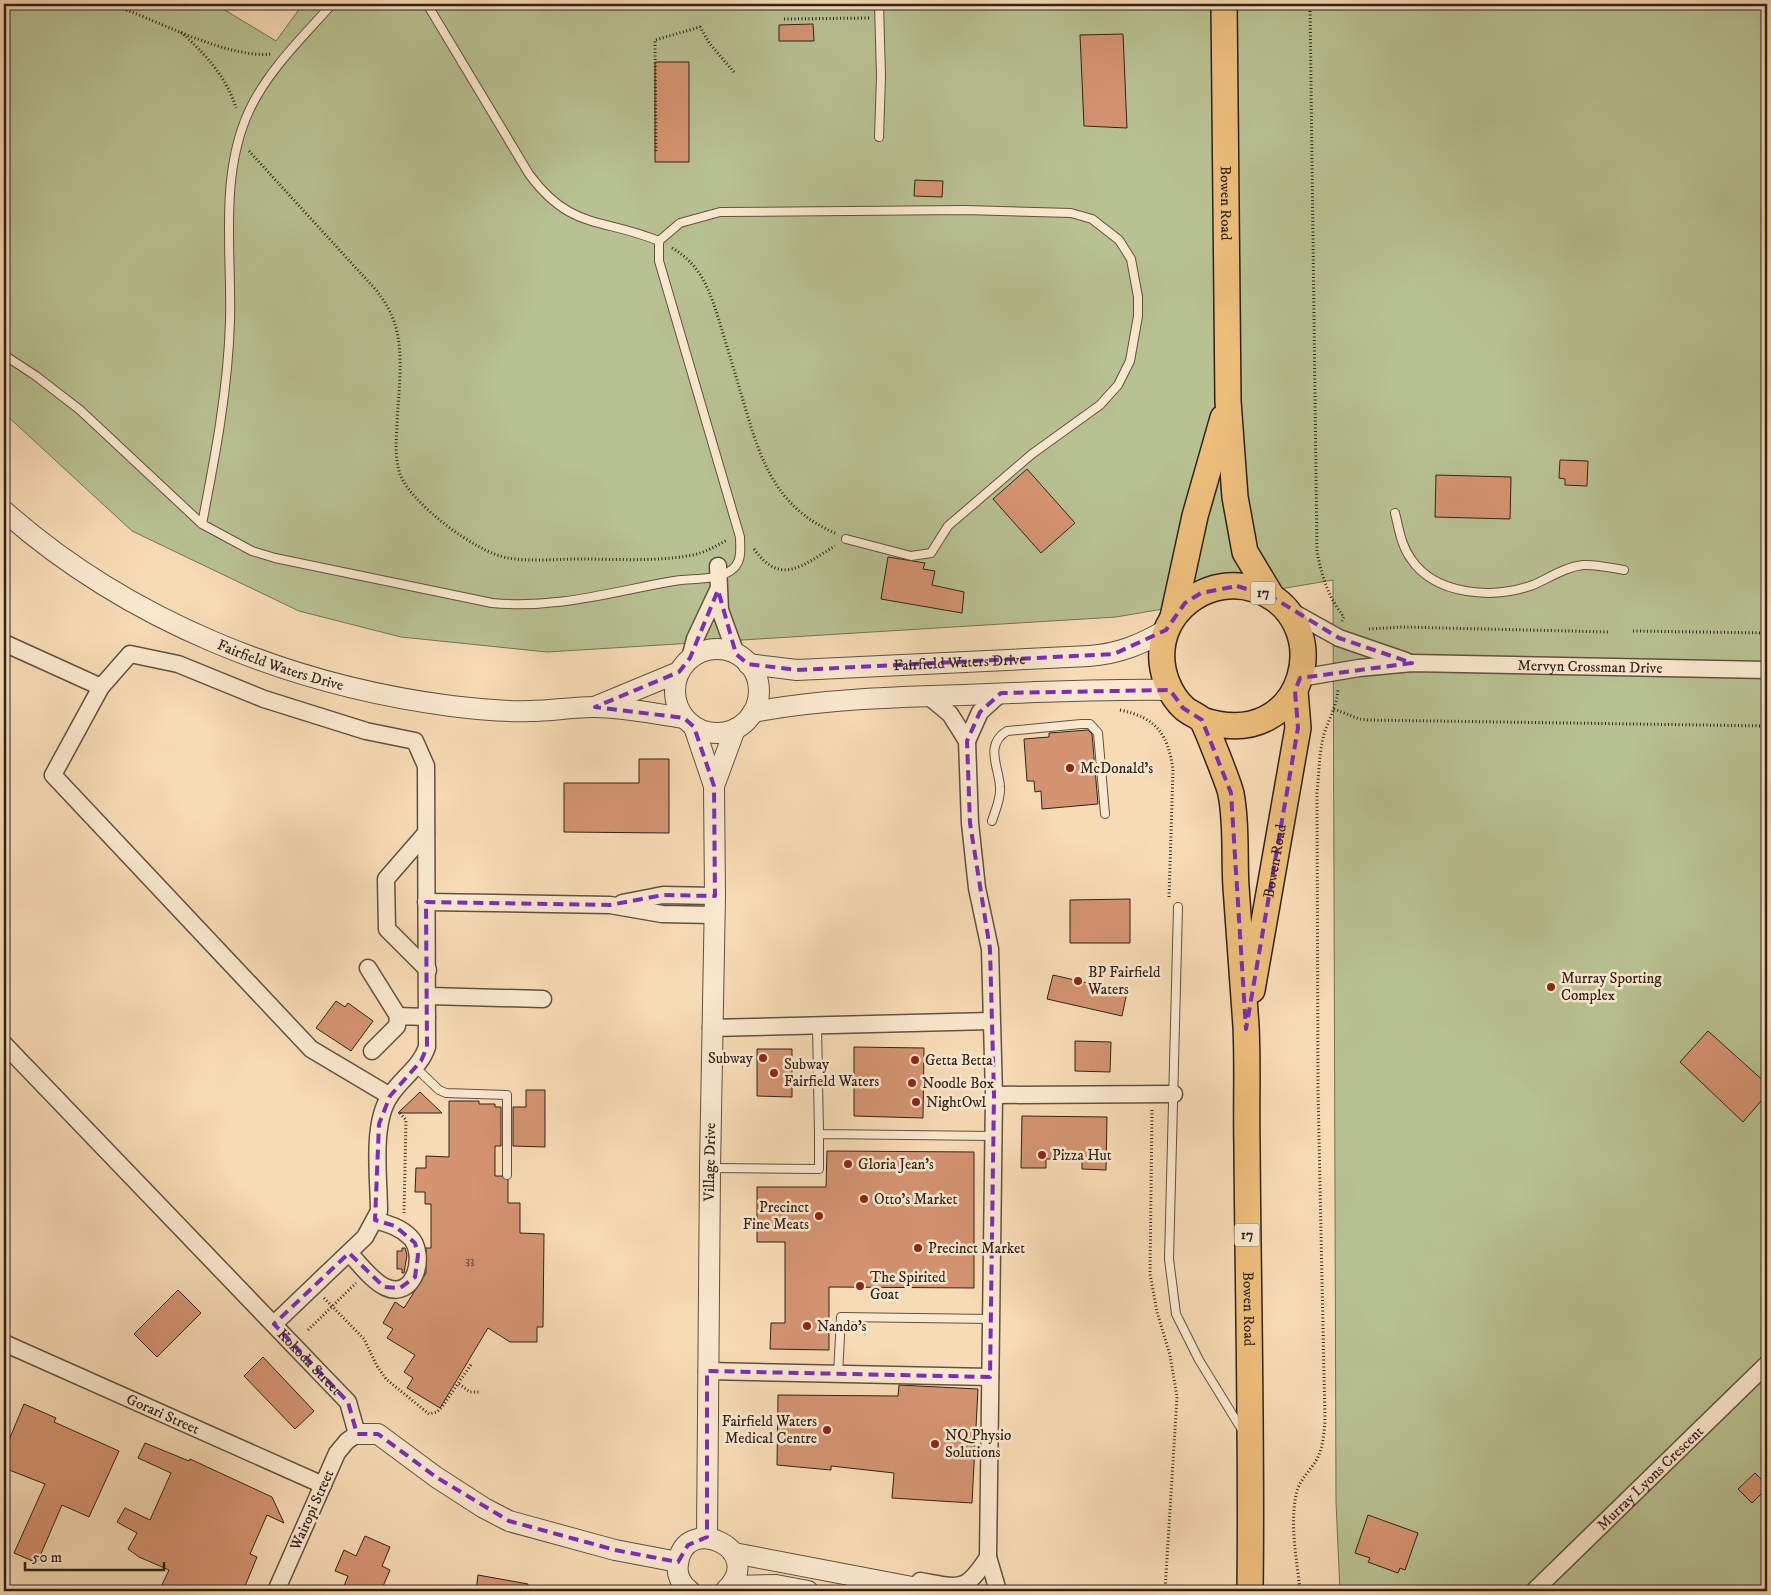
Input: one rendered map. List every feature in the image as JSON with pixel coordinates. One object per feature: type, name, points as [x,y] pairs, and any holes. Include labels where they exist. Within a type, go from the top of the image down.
[{"type":"main road","name":"Bowen Road","points":[[1224,4],[1228,401],[1235,497],[1245,552],[1277,602],[1295,622],[1302,640],[1304,660],[1297,685],[1298,728],[1246,1029]]},
{"type":"main road","name":"Bowen Road","points":[[1228,401],[1195,516],[1170,624],[1162,650],[1163,671],[1170,690],[1184,708],[1202,720],[1222,727],[1244,727],[1264,720],[1281,708],[1297,685]]},
{"type":"main road","name":"17","points":[[1170,624],[1185,603],[1201,593],[1218,587],[1237,586],[1255,589],[1277,602]]},
{"type":"main road","name":"Bowen Road","points":[[1202,720],[1231,792],[1246,1029],[1249,1441],[1248,1589]]},
{"type":"street","name":"Fairfield Waters Drive","points":[[4,511],[74,565],[146,609],[214,642],[292,671],[374,693],[452,706],[528,711],[595,707],[689,722]]},
{"type":"street","points":[[718,577],[720,610],[742,659],[755,675],[759,687],[758,700],[754,712],[746,722],[735,729],[722,733],[708,732],[689,722],[678,707],[675,696],[718,577]]},
{"type":"street","name":"Mervyn Crossman Drive","points":[[1277,602],[1339,638],[1412,663]]},
{"type":"street","name":"Fairfield Waters Drive","points":[[742,659],[797,670],[1114,654],[1139,645],[1170,624]]},
{"type":"street","points":[[4,643],[101,687]]},
{"type":"street","points":[[685,665],[701,652],[713,649],[742,659]]},
{"type":"street","points":[[274,1324],[365,1237],[375,1220],[378,1211],[379,1124],[390,1096],[415,1068],[427,1047],[426,766],[415,741],[366,730],[264,699],[178,664],[130,654],[101,687],[53,775],[311,1049],[390,1096]]},
{"type":"street","name":"Mervyn Crossman Drive","points":[[1297,685],[1338,671],[1412,663],[1767,670]]},
{"type":"street","name":"Fairfield Waters Drive","points":[[595,707],[685,665]]},
{"type":"street","points":[[754,712],[793,704],[927,695],[1100,689],[1170,690]]},
{"type":"street","points":[[998,1591],[988,1557],[994,1095],[990,949],[977,888],[971,832],[967,741],[980,712],[1001,693]]},
{"type":"street","points":[[927,695],[950,714],[967,741]]},
{"type":"street","name":"Village Drive","points":[[689,722],[714,786]]},
{"type":"street","name":"Village Drive","points":[[707,1538],[711,1028],[715,906],[714,786],[735,729]]},
{"type":"street","points":[[426,833],[386,879],[387,928],[428,970]]},
{"type":"street","points":[[426,902],[610,906],[662,895],[715,906]]},
{"type":"street","points":[[368,968],[398,1016],[397,1026],[372,1052]]},
{"type":"street","points":[[428,996],[543,999]]},
{"type":"street","points":[[398,1016],[427,1016]]},
{"type":"street","points":[[711,1028],[991,1021]]},
{"type":"street","name":"Kokoda Street","points":[[4,1044],[348,1402],[357,1434]]},
{"type":"street","points":[[994,1095],[1174,1094]]},
{"type":"street","points":[[349,1253],[384,1287],[400,1288],[409,1284],[415,1277],[418,1255],[414,1243],[409,1236],[395,1226],[375,1220]]},
{"type":"street","name":"Gorari Street","points":[[4,1343],[323,1485]]},
{"type":"street","name":"Murray Lyons Crescent","points":[[1534,1591],[1767,1364]]},
{"type":"street","points":[[707,1371],[990,1377]]},
{"type":"street","points":[[357,1434],[378,1434],[436,1477],[484,1508],[509,1521],[615,1550],[678,1562]]},
{"type":"street","name":"Wairopi Street","points":[[276,1591],[337,1453],[347,1441],[357,1434]]},
{"type":"street","points":[[690,1591],[681,1581],[678,1562],[681,1552],[697,1539],[707,1538],[723,1542],[734,1553],[933,1591]]},
{"type":"street","points":[[728,1588],[737,1570],[734,1553]]},
{"type":"street","points":[[900,1586],[912,1580],[960,1586],[972,1580],[988,1557]]},
{"type":"street","points":[[728,1588],[776,1585],[808,1591]]},
{"type":"lane","points":[[202,524],[224,397],[230,323],[230,189],[239,141],[249,111],[290,50],[332,4]]},
{"type":"lane","points":[[427,4],[529,174],[541,190],[556,204],[581,219],[659,241]]},
{"type":"lane","points":[[879,4],[881,76],[879,137]]},
{"type":"lane","points":[[4,355],[36,376],[80,410],[202,524],[252,551],[275,558],[492,603],[515,605],[564,603],[676,581],[718,577],[726,574],[736,566],[740,559],[740,538],[662,275],[657,250],[659,241],[680,223],[720,212],[974,211],[1082,215],[1102,224],[1126,249],[1136,278],[1138,316],[1130,360],[1125,374],[1110,396],[1032,454],[948,526],[931,554],[910,556],[846,539]]},
{"type":"lane","points":[[1395,513],[1404,547],[1412,561],[1425,575],[1437,583],[1455,589],[1513,591],[1584,565],[1624,570]]},
{"type":"lane","points":[[992,822],[1000,795],[994,761],[994,751],[998,738],[1006,731],[1081,724],[1090,724],[1098,733],[1105,814]]},
{"type":"lane","points":[[1178,907],[1169,1259],[1176,1314],[1199,1360],[1249,1441]]},
{"type":"lane","points":[[710,1168],[818,1169],[817,1025]]},
{"type":"lane","points":[[415,1068],[446,1094],[507,1096],[507,1175]]},
{"type":"lane","points":[[819,1134],[993,1136]]},
{"type":"lane","points":[[838,1374],[842,1317],[991,1319]]},
{"type":"path","points":[[110,4],[234,50],[256,54],[290,50]]},
{"type":"path","points":[[1310,4],[1317,552],[1321,576],[1328,594],[1348,620]]},
{"type":"path","points":[[784,19],[879,18]]},
{"type":"path","points":[[656,151],[655,40],[700,27],[710,44],[734,72]]},
{"type":"path","points":[[179,30],[208,58],[226,83],[242,131]]},
{"type":"path","points":[[239,141],[377,291],[390,311],[399,351],[396,444],[400,474],[405,485],[415,496],[468,542],[488,552],[508,558],[665,558],[693,554],[740,538],[748,541],[764,563],[771,568],[784,571],[811,560],[846,539]]},
{"type":"path","points":[[659,241],[685,256],[699,271],[714,303],[756,447],[777,488],[804,517],[846,539]]},
{"type":"path","points":[[1339,638],[1340,625],[1344,617]]},
{"type":"path","points":[[1361,628],[1610,632]]},
{"type":"path","points":[[1634,631],[1767,633]]},
{"type":"path","points":[[1300,1591],[1294,1523],[1297,1492],[1304,1476],[1317,1458],[1322,1444],[1325,1421],[1318,1091],[1317,793],[1320,750],[1337,702],[1338,671]]},
{"type":"path","points":[[1111,708],[1135,714],[1148,720],[1160,730],[1170,753],[1173,770],[1168,904]]},
{"type":"path","points":[[1334,709],[1359,719],[1368,720],[1767,726]]},
{"type":"path","points":[[1152,1094],[1150,1274],[1157,1312],[1170,1356],[1177,1398],[1165,1591]]},
{"type":"path","points":[[313,1287],[364,1339],[377,1366],[386,1379],[424,1412],[429,1414],[437,1412],[459,1384],[472,1363]]},
{"type":"path","points":[[459,1384],[470,1392],[479,1392]]},
{"type":"highlighted area","points":[[1237,586],[1272,597],[1339,638],[1412,663],[1300,678],[1295,691],[1298,728],[1246,1029],[1231,793],[1202,720],[1183,708],[1170,690],[1001,693],[980,712],[967,741],[970,823],[990,949],[994,1095],[990,1377],[707,1371],[707,1537],[688,1545],[678,1562],[615,1550],[509,1521],[436,1477],[378,1434],[357,1434],[348,1402],[274,1324],[349,1253],[384,1287],[400,1288],[415,1277],[418,1255],[415,1243],[395,1226],[375,1220],[379,1124],[390,1096],[421,1061],[427,1047],[426,902],[610,905],[663,895],[715,896],[714,786],[694,727],[684,718],[595,707],[679,672],[690,658],[718,590],[736,654],[748,664],[797,670],[1114,654],[1166,630],[1185,603],[1201,593]]},
{"type":"green space","name":"Murray Sporting Complex","points":[[4,4],[215,4],[276,41],[303,4],[1767,4],[1767,1591],[1340,1591],[1336,1502],[1333,580],[1116,617],[547,652],[401,637],[299,611],[132,531],[4,413]]},
{"type":"building","points":[[813,24],[814,41],[779,41],[779,25]]},
{"type":"building","points":[[1123,34],[1127,128],[1084,126],[1080,35]]},
{"type":"building","points":[[655,62],[689,62],[689,162],[655,162]]},
{"type":"building","points":[[915,180],[943,181],[942,197],[914,196]]},
{"type":"building","points":[[1560,460],[1588,461],[1587,486],[1565,485],[1565,479],[1559,478]]},
{"type":"building","points":[[1027,469],[1075,523],[1041,553],[993,499]]},
{"type":"building","points":[[1436,475],[1511,477],[1510,519],[1435,517]]},
{"type":"building","points":[[888,557],[925,563],[923,569],[935,571],[932,585],[964,592],[962,613],[881,599]]},
{"type":"building","name":"McDonald's","points":[[1088,730],[1092,734],[1098,804],[1042,809],[1041,791],[1035,792],[1034,781],[1027,781],[1024,739],[1049,737],[1049,733]]},
{"type":"building","points":[[639,759],[669,759],[669,833],[564,832],[564,783],[639,783]]},
{"type":"building","points":[[1130,899],[1130,943],[1070,943],[1070,900]]},
{"type":"building","points":[[1053,975],[1127,992],[1122,1016],[1047,999]]},
{"type":"building","points":[[336,1001],[345,1007],[348,1003],[373,1021],[351,1051],[316,1028]]},
{"type":"building","points":[[1708,1031],[1767,1084],[1767,1094],[1743,1122],[1680,1062]]},
{"type":"building","points":[[1075,1041],[1111,1042],[1110,1072],[1075,1071]]},
{"type":"building","points":[[854,1047],[924,1048],[923,1118],[854,1116]]},
{"type":"building","name":"Subway Fairfield Waters","points":[[757,1049],[792,1049],[792,1097],[757,1096]]},
{"type":"building","points":[[526,1090],[545,1090],[545,1147],[513,1146],[513,1107],[526,1107]]},
{"type":"building","points":[[420,1092],[442,1113],[398,1113]]},
{"type":"building","points":[[449,1101],[479,1101],[479,1104],[495,1104],[495,1107],[501,1107],[501,1146],[495,1146],[495,1176],[502,1176],[508,1180],[508,1203],[520,1203],[520,1233],[544,1234],[543,1327],[537,1327],[537,1342],[510,1342],[488,1328],[440,1408],[407,1388],[413,1378],[404,1372],[415,1355],[387,1338],[393,1329],[383,1323],[395,1302],[404,1308],[426,1273],[426,1248],[431,1248],[431,1204],[425,1204],[425,1192],[415,1192],[416,1168],[426,1168],[426,1156],[449,1157]]},
{"type":"building","points":[[1022,1116],[1107,1117],[1106,1170],[1082,1169],[1082,1159],[1046,1159],[1046,1168],[1021,1168]]},
{"type":"building","name":"Precinct Market","points":[[827,1151],[974,1152],[974,1288],[829,1287],[829,1350],[770,1349],[771,1323],[785,1323],[785,1242],[757,1242],[757,1187],[826,1187]]},
{"type":"building","points":[[402,1248],[405,1248],[407,1255],[404,1273],[402,1273],[402,1269],[397,1269],[397,1251],[402,1251]]},
{"type":"building","points":[[178,1290],[201,1313],[157,1357],[134,1334]]},
{"type":"building","points":[[263,1357],[314,1411],[295,1429],[244,1376]]},
{"type":"building","points":[[899,1385],[978,1389],[972,1503],[892,1498],[894,1473],[831,1466],[831,1470],[777,1465],[778,1395],[898,1396]]},
{"type":"building","points":[[24,1404],[56,1418],[54,1422],[119,1451],[89,1517],[62,1505],[37,1563],[14,1553],[45,1484],[4,1468],[4,1452]]},
{"type":"building","points":[[145,1443],[189,1461],[190,1459],[272,1497],[284,1523],[267,1515],[250,1554],[257,1557],[243,1591],[159,1591],[169,1570],[139,1557],[128,1549],[137,1533],[117,1522],[125,1508],[150,1520],[171,1473],[138,1458]]},
{"type":"building","points":[[1755,1473],[1767,1485],[1767,1488],[1752,1503],[1738,1489]]},
{"type":"building","points":[[1368,1515],[1418,1533],[1405,1570],[1400,1568],[1398,1573],[1368,1562],[1370,1558],[1355,1553]]},
{"type":"building","points":[[365,1536],[390,1547],[382,1566],[390,1570],[381,1591],[342,1591],[348,1576],[335,1571],[344,1550],[356,1556]]},
{"type":"building","points":[[478,1575],[528,1584],[527,1591],[476,1591]]},
{"type":"place","name":"McDonald's","points":[[1070,768]]},
{"type":"place","name":"BP Fairfield Waters","points":[[1078,981]]},
{"type":"place","name":"Murray Sporting Complex","points":[[1551,987]]},
{"type":"place","name":"Subway","points":[[763,1058]]},
{"type":"place","name":"Getta Betta","points":[[915,1060]]},
{"type":"place","name":"Subway Fairfield Waters","points":[[774,1073]]},
{"type":"place","name":"Noodle Box","points":[[912,1083]]},
{"type":"place","name":"NightOwl","points":[[916,1102]]},
{"type":"place","name":"Pizza Hut","points":[[1042,1155]]},
{"type":"place","name":"Gloria Jean's","points":[[848,1164]]},
{"type":"place","name":"Otto’s Market","points":[[864,1199]]},
{"type":"place","name":"Precinct Fine Meats","points":[[819,1216]]},
{"type":"place","name":"Precinct Market","points":[[918,1248]]},
{"type":"place","name":"The Spirited Goat","points":[[860,1286]]},
{"type":"place","name":"Nando's","points":[[807,1326]]},
{"type":"place","name":"Fairfield Waters Medical Centre","points":[[827,1430]]},
{"type":"place","name":"NQ Physio Solutions","points":[[935,1444]]}]
